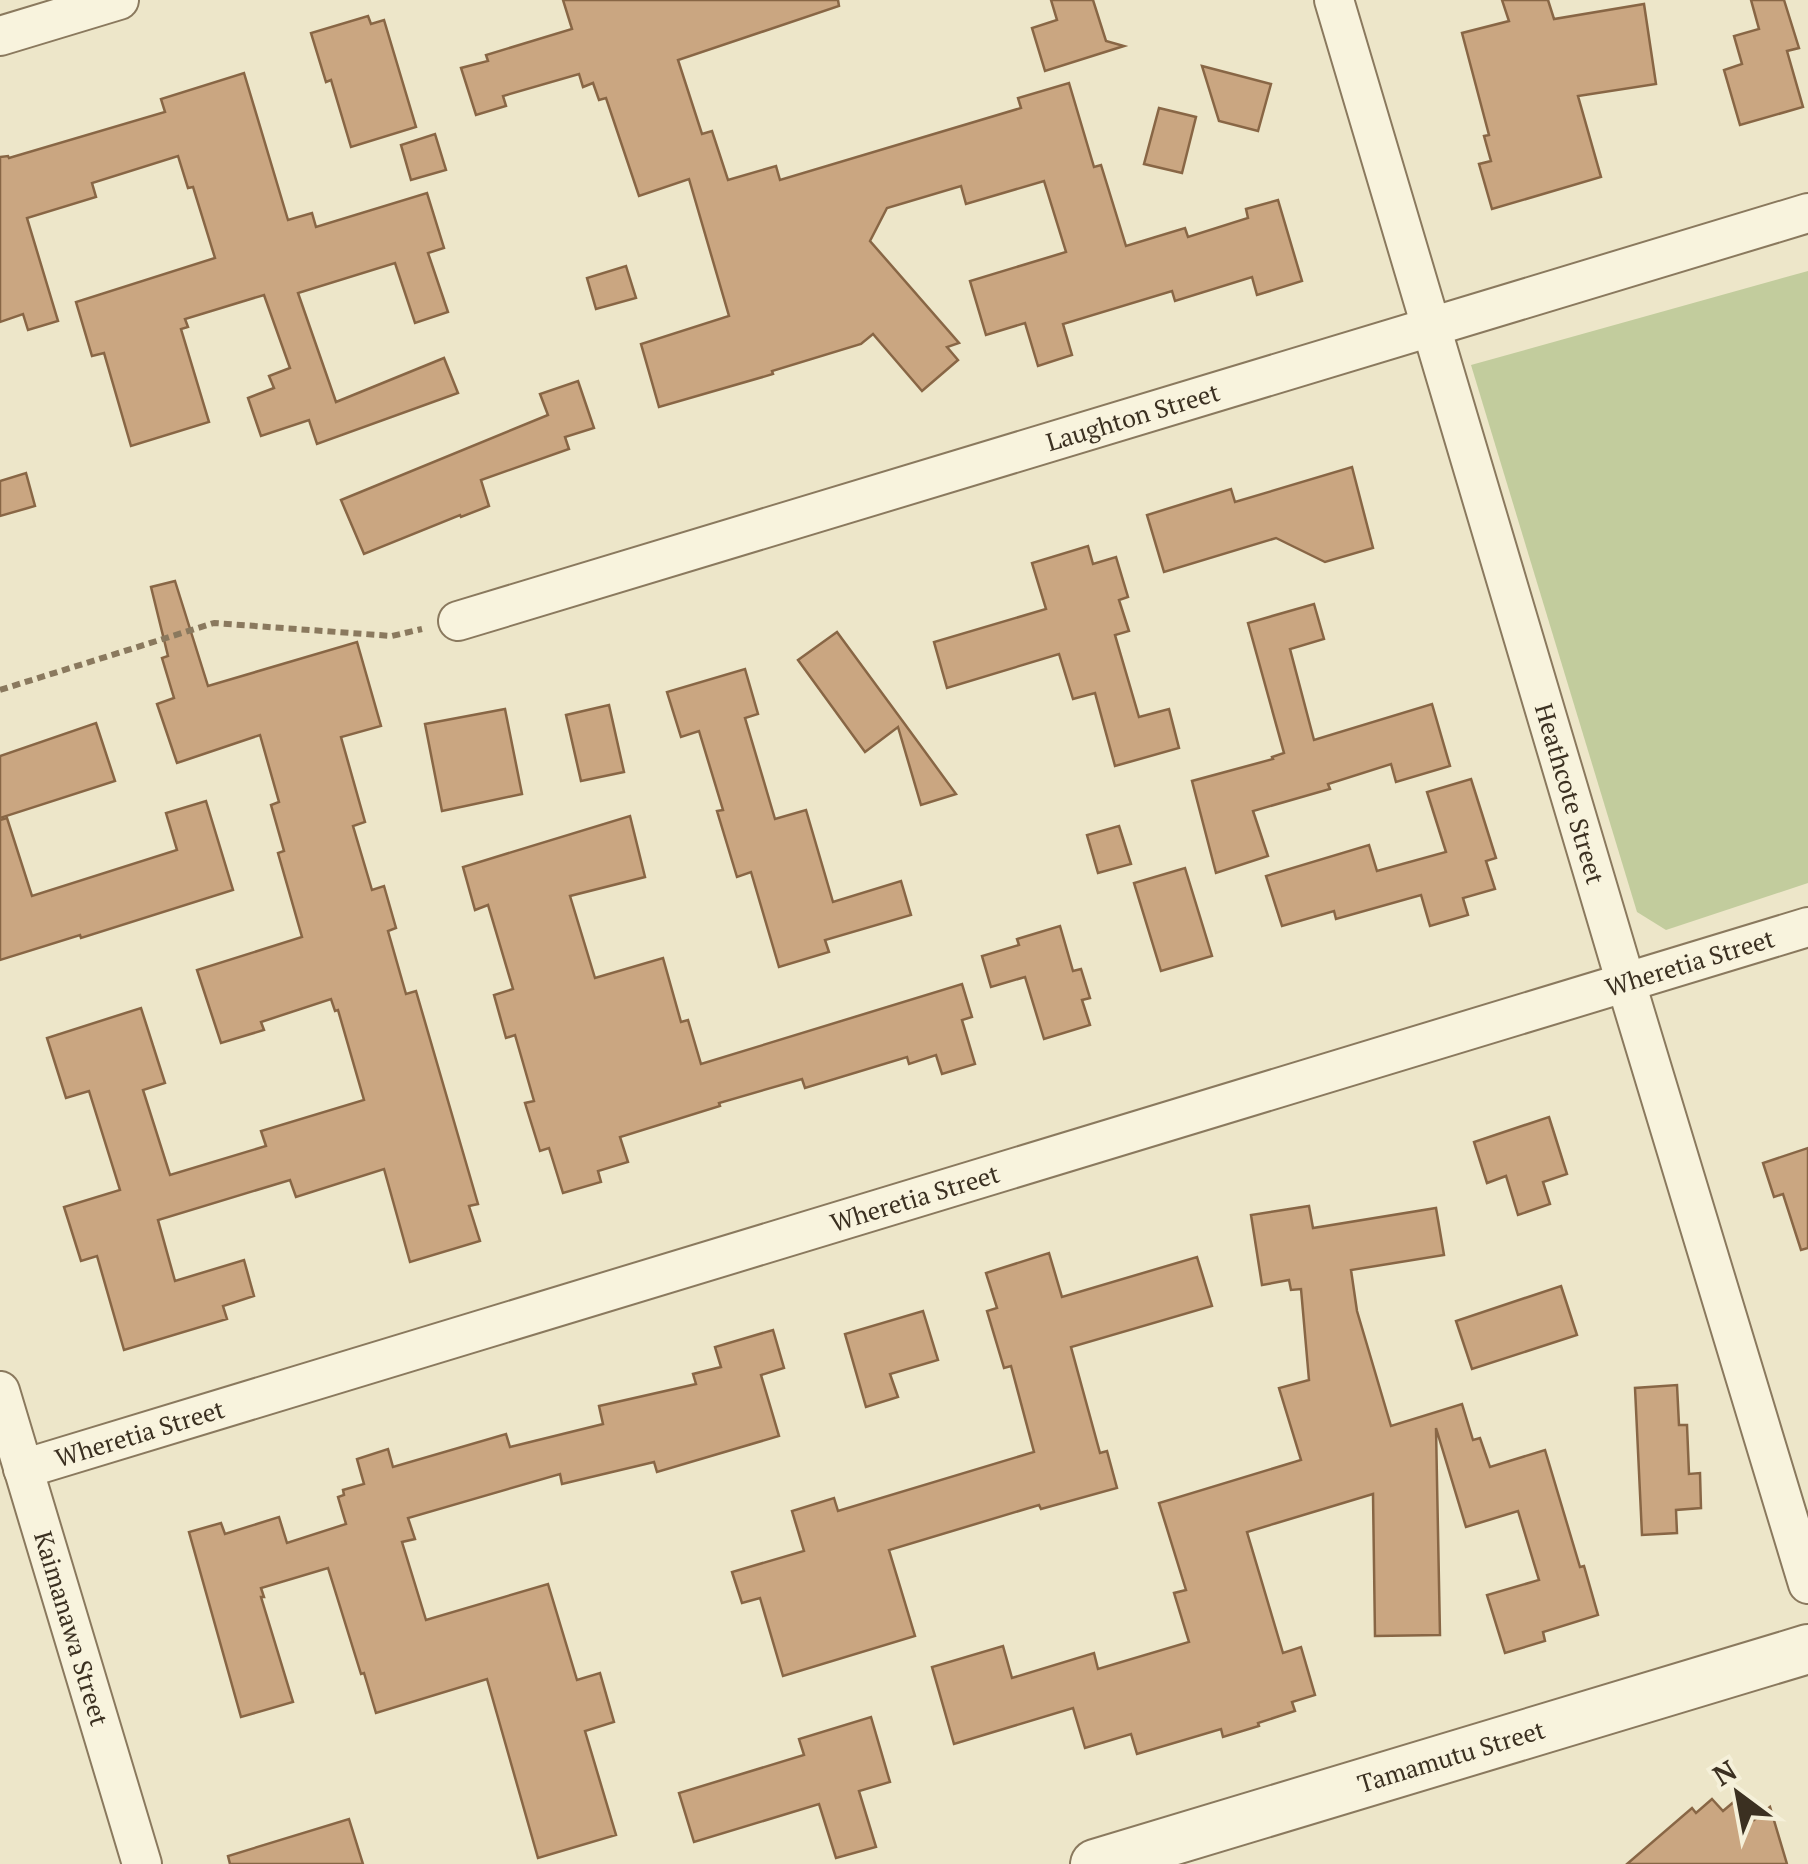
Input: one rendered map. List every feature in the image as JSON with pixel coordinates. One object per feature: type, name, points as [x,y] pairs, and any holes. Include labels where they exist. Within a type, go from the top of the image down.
[{"type":"street","points":[[0,36],[119,0]]},
{"type":"street","name":"Heathcote Street","points":[[1334,0],[1808,1584]]},
{"type":"street","name":"Laughton Street","points":[[458,621],[1808,213]]},
{"type":"street","name":"Wheretia Street","points":[[23,1468],[1808,928]]},
{"type":"street","name":"Kaimanawa Street","points":[[0,1391],[142,1864]]},
{"type":"street","name":"Tamamutu Street","points":[[1095,1864],[1808,1649]]},
{"type":"path","points":[[0,690],[214,623],[392,636],[458,621]]},
{"type":"green space","points":[[1808,271],[1808,883],[1666,930],[1637,912],[1471,365]]},
{"type":"building","points":[[563,0],[838,0],[839,6],[678,60],[702,134],[712,131],[728,180],[776,166],[780,180],[1021,108],[1018,98],[1069,83],[1094,167],[1101,165],[1126,246],[1185,228],[1188,237],[1248,218],[1246,209],[1278,200],[1302,281],[1257,295],[1252,277],[1175,301],[1172,291],[1063,324],[1072,355],[1038,366],[1025,323],[986,335],[970,281],[1066,252],[1044,181],[966,204],[961,186],[887,208],[870,241],[959,343],[947,347],[958,360],[922,391],[873,334],[861,344],[659,407],[641,344],[729,316],[689,179],[639,196],[606,98],[599,100],[593,83],[583,87],[579,74],[503,96],[506,106],[476,115],[461,68],[488,61],[486,55],[572,29]]},
{"type":"building","points":[[1051,0],[1093,0],[1106,41],[1124,46],[1045,71],[1032,28],[1057,20]]},
{"type":"building","points":[[1502,0],[1548,0],[1554,19],[1644,4],[1656,84],[1578,96],[1601,177],[1492,209],[1479,164],[1491,161],[1484,136],[1489,135],[1462,33],[1509,21]]},
{"type":"building","points":[[1751,0],[1784,0],[1799,48],[1787,51],[1803,107],[1740,125],[1724,70],[1742,64],[1734,36],[1759,29]]},
{"type":"building","points":[[368,16],[371,24],[384,20],[416,127],[351,147],[331,80],[326,82],[311,33]]},
{"type":"building","points":[[1202,66],[1271,84],[1258,131],[1219,121]]},
{"type":"building","points":[[244,73],[288,220],[312,213],[316,227],[427,193],[444,248],[428,253],[448,312],[415,323],[395,263],[298,293],[336,402],[444,358],[458,393],[317,444],[309,420],[261,436],[248,398],[274,388],[269,376],[290,368],[264,295],[185,319],[188,327],[181,329],[209,422],[131,446],[104,353],[92,356],[76,302],[215,258],[193,187],[188,188],[178,156],[92,183],[96,197],[27,218],[58,321],[28,330],[23,314],[0,322],[0,157],[9,158],[165,112],[161,99]]},
{"type":"building","points":[[1159,108],[1196,117],[1182,173],[1144,164]]},
{"type":"building","points":[[435,134],[446,170],[411,180],[401,145]]},
{"type":"building","points":[[626,266],[636,298],[596,309],[587,278]]},
{"type":"building","points":[[578,381],[594,428],[565,437],[569,449],[481,480],[489,506],[364,554],[341,500],[548,415],[540,394]]},
{"type":"building","points":[[1352,467],[1373,548],[1325,562],[1276,538],[1164,572],[1147,515],[1231,489],[1235,502]]},
{"type":"building","points":[[26,473],[35,506],[0,516],[0,481]]},
{"type":"building","points":[[1088,546],[1093,564],[1116,557],[1128,597],[1119,600],[1129,631],[1115,635],[1139,717],[1169,709],[1179,748],[1115,766],[1095,693],[1073,699],[1059,654],[947,688],[934,642],[1046,609],[1032,563]]},
{"type":"building","points":[[175,581],[208,686],[357,642],[381,726],[341,737],[365,822],[353,826],[372,890],[384,886],[396,928],[388,931],[406,994],[416,991],[478,1204],[469,1206],[480,1241],[410,1262],[384,1169],[296,1197],[290,1180],[158,1220],[175,1281],[244,1260],[254,1296],[223,1306],[227,1319],[124,1350],[97,1256],[81,1261],[64,1207],[120,1190],[89,1091],[66,1098],[47,1038],[141,1008],[165,1083],[143,1090],[170,1175],[266,1146],[261,1131],[364,1100],[338,1010],[335,1011],[331,999],[261,1022],[264,1030],[221,1043],[197,970],[302,937],[278,853],[284,851],[271,805],[279,802],[260,735],[177,763],[157,704],[174,698],[162,658],[168,656],[151,587]]},
{"type":"building","points":[[1314,604],[1324,639],[1290,649],[1314,740],[1432,704],[1450,766],[1396,782],[1391,764],[1328,784],[1330,789],[1253,811],[1268,856],[1216,873],[1192,781],[1284,753],[1248,623]]},
{"type":"building","points":[[837,632],[956,794],[921,805],[898,727],[865,752],[798,660]]},
{"type":"building","points":[[745,669],[758,714],[745,718],[775,819],[806,810],[833,902],[901,881],[911,915],[825,940],[829,952],[779,967],[751,872],[737,877],[717,811],[723,810],[699,731],[681,737],[667,692]]},
{"type":"building","points":[[609,705],[624,772],[581,781],[566,715]]},
{"type":"building","points":[[505,709],[522,794],[442,811],[425,724]]},
{"type":"building","points":[[96,723],[115,781],[0,818],[0,756]]},
{"type":"building","points":[[1471,779],[1496,858],[1486,861],[1495,889],[1463,898],[1468,915],[1430,926],[1421,895],[1336,919],[1334,911],[1282,926],[1266,876],[1369,845],[1377,871],[1446,852],[1427,792]]},
{"type":"building","points":[[206,801],[233,890],[0,960],[0,820],[7,818],[32,896],[177,850],[166,813]]},
{"type":"building","points":[[630,816],[645,877],[570,896],[595,978],[663,958],[681,1022],[688,1020],[701,1064],[962,984],[972,1017],[962,1020],[975,1064],[942,1074],[936,1055],[909,1064],[907,1057],[805,1088],[802,1079],[719,1103],[720,1106],[620,1137],[628,1162],[598,1171],[601,1182],[563,1193],[549,1148],[540,1151],[525,1103],[534,1101],[515,1035],[506,1038],[494,995],[513,989],[488,905],[475,910],[463,867]]},
{"type":"building","points":[[1119,826],[1131,864],[1098,873],[1087,835]]},
{"type":"building","points":[[1185,868],[1212,956],[1161,971],[1134,883]]},
{"type":"building","points":[[1060,926],[1073,971],[1081,969],[1090,998],[1082,1000],[1090,1025],[1044,1039],[1025,977],[991,987],[982,956],[1019,945],[1017,939]]},
{"type":"building","points":[[1549,1117],[1567,1174],[1543,1182],[1550,1204],[1518,1215],[1506,1176],[1487,1183],[1474,1142]]},
{"type":"building","points":[[1808,1148],[1808,1248],[1801,1250],[1783,1194],[1774,1197],[1763,1163]]},
{"type":"building","points":[[1309,1206],[1313,1228],[1436,1208],[1444,1255],[1351,1270],[1357,1311],[1391,1426],[1462,1404],[1473,1440],[1480,1438],[1490,1467],[1545,1450],[1598,1615],[1543,1632],[1545,1641],[1505,1653],[1487,1595],[1539,1580],[1518,1511],[1466,1527],[1436,1428],[1440,1635],[1375,1636],[1373,1494],[1247,1532],[1283,1653],[1301,1647],[1315,1695],[1292,1702],[1295,1711],[1223,1737],[1221,1729],[1137,1754],[1131,1734],[1085,1748],[1073,1708],[954,1744],[932,1667],[1003,1646],[1012,1678],[1094,1653],[1098,1669],[1189,1642],[1174,1593],[1186,1590],[1159,1503],[1301,1460],[1279,1388],[1309,1380],[1301,1289],[1291,1290],[1289,1280],[1262,1285],[1251,1215]]},
{"type":"building","points":[[1049,1253],[1062,1297],[1197,1257],[1212,1306],[1071,1347],[1100,1453],[1107,1451],[1117,1488],[1041,1509],[1039,1505],[889,1550],[915,1636],[783,1676],[760,1598],[742,1603],[732,1572],[804,1551],[792,1511],[834,1498],[838,1511],[1034,1452],[1011,1366],[1004,1368],[987,1311],[997,1308],[986,1273]]},
{"type":"building","points":[[1561,1286],[1577,1335],[1472,1369],[1456,1321]]},
{"type":"building","points":[[923,1311],[938,1360],[890,1374],[898,1397],[866,1407],[845,1334]]},
{"type":"building","points":[[773,1330],[784,1368],[761,1375],[779,1436],[657,1472],[654,1462],[562,1484],[560,1474],[408,1518],[415,1539],[402,1542],[426,1620],[548,1584],[577,1680],[600,1673],[614,1722],[585,1731],[616,1835],[538,1858],[487,1679],[376,1713],[328,1568],[261,1588],[293,1702],[241,1717],[189,1532],[221,1523],[225,1534],[279,1517],[287,1543],[346,1524],[338,1497],[344,1495],[343,1490],[364,1484],[357,1459],[388,1449],[393,1467],[506,1434],[510,1447],[603,1424],[599,1406],[696,1384],[693,1374],[721,1367],[715,1347]]},
{"type":"building","points":[[1677,1385],[1679,1425],[1687,1425],[1689,1474],[1700,1473],[1701,1508],[1676,1510],[1677,1533],[1642,1535],[1635,1388]]},
{"type":"building","points":[[871,1717],[890,1782],[859,1791],[876,1847],[836,1858],[819,1804],[694,1842],[679,1793],[804,1755],[799,1739]]},
{"type":"building","points":[[1712,1799],[1723,1811],[1736,1800],[1754,1820],[1770,1807],[1787,1864],[1627,1864],[1692,1808],[1696,1813]]},
{"type":"building","points":[[349,1819],[363,1864],[230,1864],[228,1856]]}]
